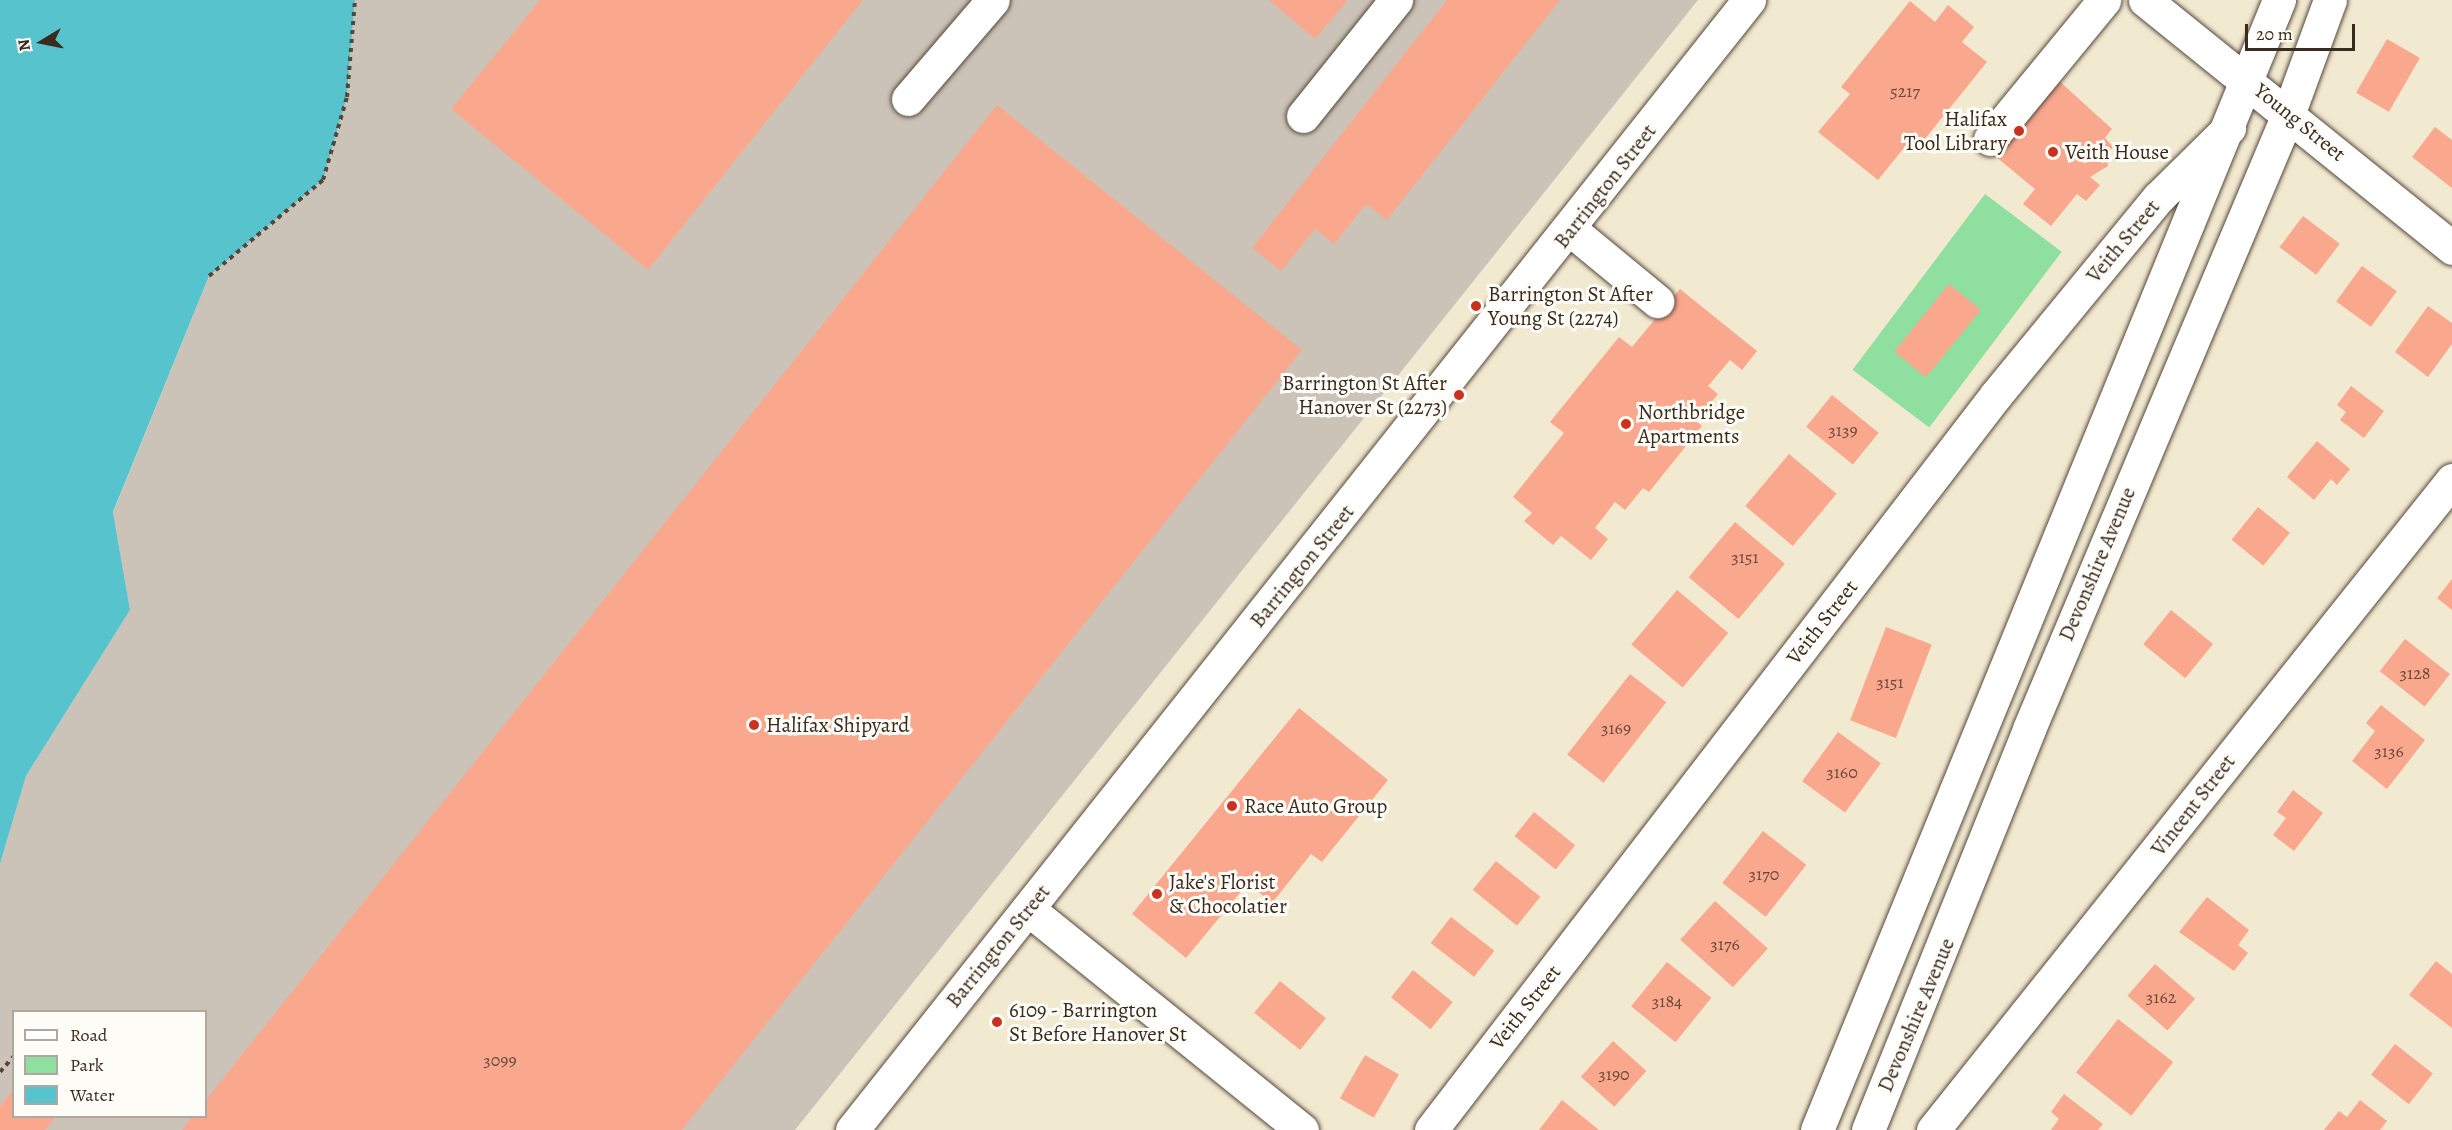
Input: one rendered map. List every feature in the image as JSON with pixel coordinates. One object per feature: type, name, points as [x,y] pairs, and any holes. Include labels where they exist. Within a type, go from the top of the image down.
[{"type":"street","points":[[908,99],[993,0]]},
{"type":"street","points":[[1303,116],[1396,0]]},
{"type":"street","name":"Barrington Street","points":[[852,1130],[1571,230],[1749,0]]},
{"type":"street","points":[[1990,139],[2104,0]]},
{"type":"street","name":"Young Street","points":[[2145,0],[2289,112],[2452,248]]},
{"type":"street","name":"Devonshire Avenue","points":[[1817,1130],[2229,128],[2279,0]]},
{"type":"street","name":"Devonshire Avenue","points":[[1868,1130],[2029,729],[2289,112],[2330,0]]},
{"type":"street","name":"Veith Street","points":[[1431,1130],[1996,395],[2158,198],[2229,128]]},
{"type":"street","points":[[1571,230],[1657,301]]},
{"type":"street","name":"Vincent Street","points":[[1934,1130],[2452,480]]},
{"type":"street","points":[[1028,909],[1302,1130]]},
{"type":"path","points":[[208,276],[323,180],[347,97],[355,0]]},
{"type":"path","points":[[0,1072],[12,1058]]},
{"type":"shaded area","points":[[355,0],[1698,0],[795,1130],[0,1130],[0,864],[26,776],[130,610],[113,513],[209,276],[323,180],[347,97]]},
{"type":"green space","points":[[1985,194],[2062,252],[1929,427],[1853,370]]},
{"type":"water","points":[[0,0],[355,0],[347,97],[323,180],[209,276],[113,512],[130,610],[26,776],[0,864]]},
{"type":"building","points":[[540,0],[863,0],[648,270],[451,109]]},
{"type":"building","points":[[1269,0],[1348,0],[1315,39]]},
{"type":"building","points":[[1447,0],[1560,0],[1387,220],[1366,204],[1334,244],[1315,229],[1281,271],[1252,248]]},
{"type":"building","points":[[1910,1],[1935,22],[1948,5],[1974,27],[1962,42],[1987,62],[1920,145],[1912,138],[1878,180],[1818,132],[1850,94],[1841,87]]},
{"type":"building","points":[[2387,39],[2420,58],[2389,112],[2356,93]]},
{"type":"building","name":"Veith House","points":[[2057,79],[2112,129],[2105,138],[2113,147],[2106,155],[2108,166],[2090,177],[2100,185],[2086,201],[2077,194],[2051,226],[2023,204],[2035,189],[1995,156]]},
{"type":"building","name":"Halifax Shipyard","points":[[997,105],[1302,350],[682,1130],[182,1130],[191,1118],[207,1118],[207,1099]]},
{"type":"building","points":[[2435,127],[2452,140],[2452,188],[2412,157]]},
{"type":"building","points":[[2303,216],[2340,244],[2316,275],[2280,247]]},
{"type":"building","points":[[2362,266],[2397,291],[2371,327],[2336,302]]},
{"type":"building","points":[[1949,284],[1981,310],[1926,377],[1894,352]]},
{"type":"building","name":"Northbridge Apartments","points":[[1680,289],[1757,351],[1742,370],[1730,360],[1708,386],[1718,394],[1696,421],[1702,426],[1649,492],[1643,488],[1625,510],[1615,502],[1595,528],[1608,539],[1591,560],[1561,536],[1553,545],[1524,521],[1532,513],[1513,497],[1564,433],[1550,422],[1619,337],[1632,347]]},
{"type":"building","points":[[2428,306],[2452,323],[2452,344],[2428,377],[2395,352]]},
{"type":"building","points":[[2351,386],[2384,411],[2364,438],[2340,420],[2346,412],[2337,405]]},
{"type":"building","points":[[1832,395],[1879,433],[1853,465],[1806,427]]},
{"type":"building","points":[[2317,441],[2350,469],[2337,485],[2331,479],[2314,500],[2287,477]]},
{"type":"building","points":[[1789,454],[1836,494],[1793,546],[1745,506]]},
{"type":"building","points":[[2258,507],[2290,533],[2263,565],[2232,540]]},
{"type":"building","points":[[1735,522],[1785,564],[1739,619],[1689,577]]},
{"type":"building","points":[[2452,579],[2452,610],[2437,598]]},
{"type":"building","points":[[1677,590],[1728,633],[1683,687],[1631,644]]},
{"type":"building","points":[[2171,610],[2213,644],[2185,678],[2143,644]]},
{"type":"building","points":[[1886,627],[1932,645],[1896,738],[1850,720]]},
{"type":"building","points":[[2405,639],[2450,674],[2425,706],[2380,671]]},
{"type":"building","points":[[1630,674],[1666,702],[1603,783],[1567,754]]},
{"type":"building","points":[[2381,705],[2425,740],[2387,789],[2352,761],[2375,731],[2366,723]]},
{"type":"building","points":[[1299,708],[1388,780],[1322,862],[1311,854],[1272,903],[1248,883],[1186,958],[1132,914]]},
{"type":"building","points":[[1838,732],[1881,763],[1845,813],[1802,781]]},
{"type":"building","points":[[2293,790],[2323,813],[2294,851],[2273,835],[2286,818],[2277,812]]},
{"type":"building","points":[[1534,812],[1575,845],[1556,869],[1514,836]]},
{"type":"building","points":[[1763,831],[1806,865],[1766,917],[1722,883]]},
{"type":"building","points":[[1496,861],[1540,897],[1517,926],[1473,890]]},
{"type":"building","points":[[2207,897],[2249,930],[2238,945],[2248,953],[2234,971],[2179,932]]},
{"type":"building","points":[[1715,901],[1768,949],[1733,987],[1680,940]]},
{"type":"building","points":[[1451,917],[1494,951],[1474,977],[1431,943]]},
{"type":"building","points":[[2436,961],[2452,974],[2452,1028],[2409,995]]},
{"type":"building","points":[[1667,962],[1711,998],[1675,1042],[1631,1006]]},
{"type":"building","points":[[2155,964],[2195,999],[2167,1030],[2127,996]]},
{"type":"building","points":[[1413,970],[1453,1002],[1431,1029],[1391,997]]},
{"type":"building","points":[[1280,981],[1326,1018],[1300,1050],[1254,1013]]},
{"type":"building","points":[[2118,1019],[2173,1062],[2131,1116],[2076,1073]]},
{"type":"building","points":[[1613,1041],[1646,1071],[1614,1107],[1581,1077]]},
{"type":"building","points":[[2395,1044],[2433,1074],[2409,1104],[2371,1075]]},
{"type":"building","points":[[1365,1055],[1399,1074],[1374,1118],[1340,1098]]},
{"type":"building","points":[[12,1091],[12,1118],[54,1118],[45,1130],[0,1130],[0,1106]]},
{"type":"building","points":[[2064,1094],[2103,1124],[2098,1130],[2051,1130],[2059,1119],[2051,1112]]},
{"type":"building","points":[[1562,1100],[1599,1130],[1539,1130]]},
{"type":"building","points":[[2360,1100],[2387,1121],[2380,1130],[2324,1130],[2339,1111],[2347,1117]]},
{"type":"place","name":"Halifax Tool Library","points":[[2019,131]]},
{"type":"place","name":"Veith House","points":[[2053,152]]},
{"type":"place","name":"Barrington St After Young St (2274)","points":[[1476,306]]},
{"type":"place","name":"Barrington St After Hanover St (2273)","points":[[1459,395]]},
{"type":"place","name":"Northbridge Apartments","points":[[1626,424]]},
{"type":"place","name":"Halifax Shipyard","points":[[754,725]]},
{"type":"place","name":"Race Auto Group","points":[[1232,806]]},
{"type":"place","name":"Jake's Florist & Chocolatier","points":[[1157,894]]},
{"type":"place","name":"6109 - Barrington St Before Hanover St","points":[[997,1022]]}]
